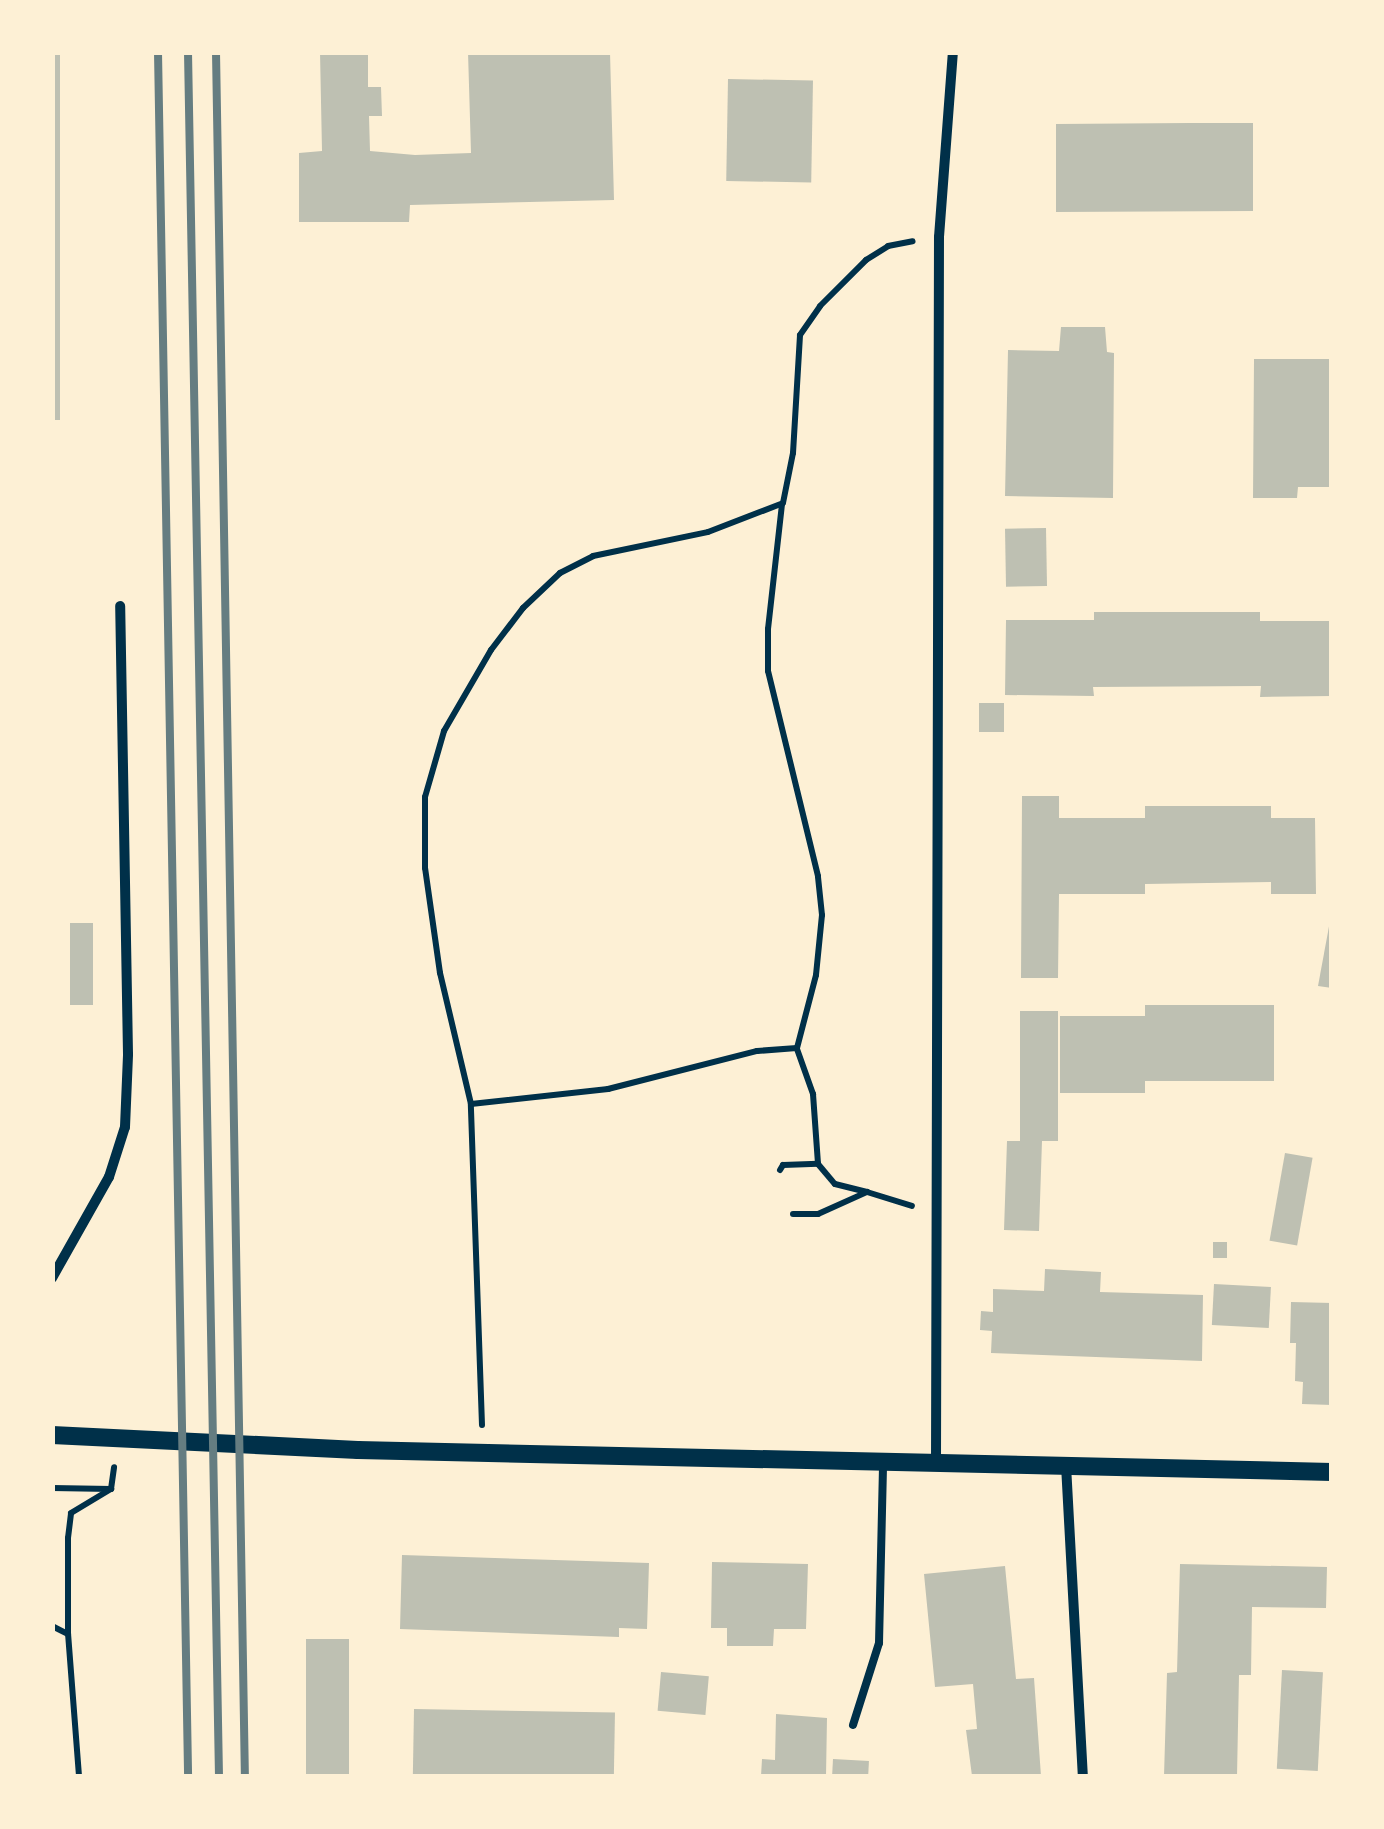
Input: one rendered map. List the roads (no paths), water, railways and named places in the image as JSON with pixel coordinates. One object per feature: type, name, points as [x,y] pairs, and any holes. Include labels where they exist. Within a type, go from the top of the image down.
[{"type":"street","points":[[936,1463],[939,237],[953,52]]},
{"type":"street","points":[[52,1278],[110,1177],[125,1127],[128,1054],[120,606]]},
{"type":"street","points":[[52,1435],[484,1453],[1332,1472]]},
{"type":"street","points":[[1066,1464],[1082,1776]]},
{"type":"lane","points":[[853,1724],[878,1643],[883,1462]]},
{"type":"railway","points":[[158,52],[188,1776]]},
{"type":"railway","points":[[188,52],[219,1776]]},
{"type":"railway","points":[[216,52],[245,1776]]}]
